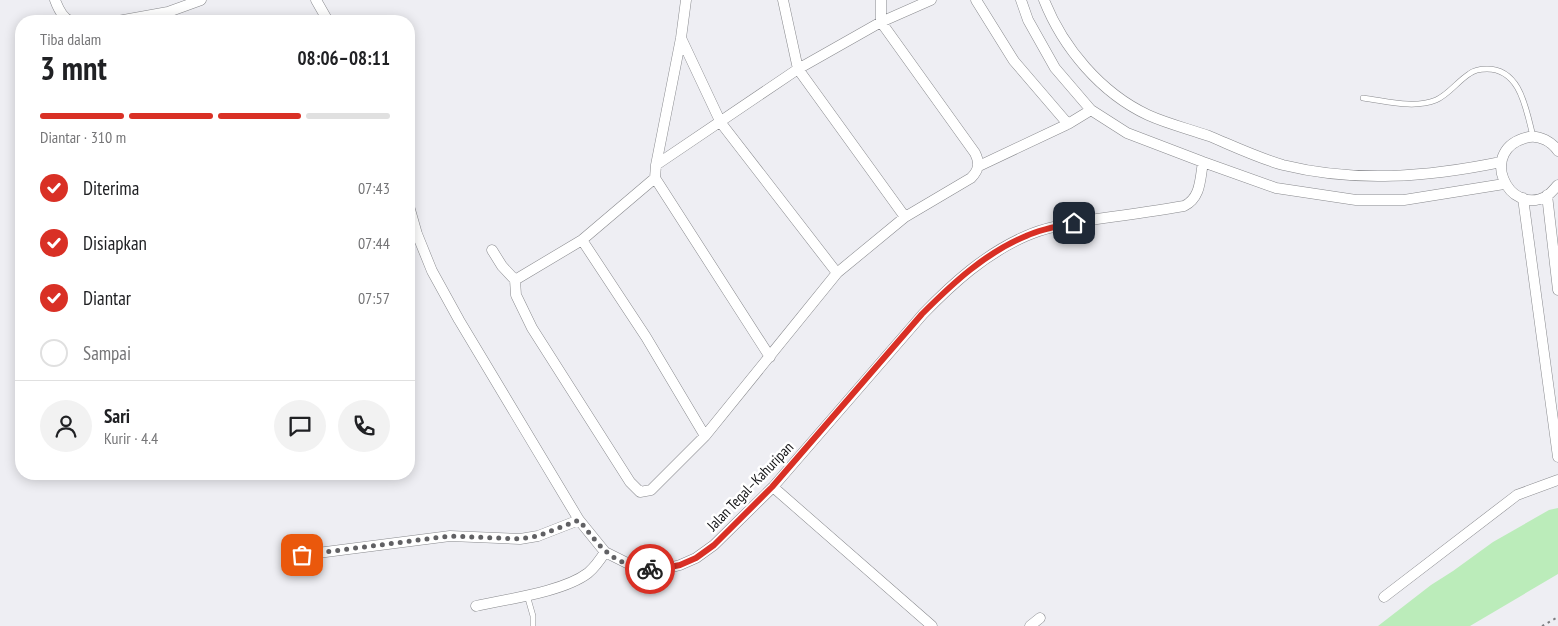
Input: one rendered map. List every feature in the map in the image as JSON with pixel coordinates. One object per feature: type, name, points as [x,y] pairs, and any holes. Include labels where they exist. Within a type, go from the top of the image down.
[{"type":"street","points":[[55,0],[64,15]]},
{"type":"street","points":[[151,15],[168,12],[201,0]]},
{"type":"street","points":[[316,0],[325,15]]},
{"type":"street","points":[[686,0],[681,38],[655,178],[770,357]]},
{"type":"street","points":[[783,0],[798,69],[906,217]]},
{"type":"street","points":[[881,0],[881,22],[975,153],[979,166]]},
{"type":"street","points":[[656,165],[721,123],[798,69],[881,22],[931,0]]},
{"type":"street","points":[[976,0],[1014,62],[1068,124]]},
{"type":"street","points":[[1021,0],[1028,20],[1055,68],[1091,110],[1127,133],[1203,162],[1276,188],[1356,200],[1404,200],[1504,184]]},
{"type":"street","points":[[1044,0],[1050,14],[1079,60],[1111,94],[1148,115],[1281,164],[1319,172],[1358,176],[1400,176],[1457,171],[1501,162]]},
{"type":"street","points":[[681,38],[721,123],[837,273]]},
{"type":"street","points":[[492,250],[502,266],[515,280],[516,295],[532,328],[630,482],[642,492],[651,490],[705,436],[837,273],[906,217],[971,178],[979,166],[1068,124],[1091,110]]},
{"type":"street","points":[[1557,148],[1545,139],[1533,136],[1518,139],[1507,148],[1501,162],[1500,173],[1504,184],[1512,193],[1523,198],[1536,199],[1547,195],[1558,185]]},
{"type":"street","name":"Jalan Tegal–Kahuripan","points":[[415,238],[459,320],[579,520],[605,552],[627,563],[648,569],[665,568],[680,565],[696,558],[714,545],[772,487],[922,314],[952,284],[982,261],[1021,238],[1046,229],[1184,206],[1192,202],[1197,195],[1203,162]]},
{"type":"street","points":[[515,280],[582,240],[655,178]]},
{"type":"street","points":[[1547,195],[1558,290]]},
{"type":"street","points":[[1523,198],[1558,457]]},
{"type":"street","points":[[582,240],[646,337],[705,436]]},
{"type":"street","points":[[1384,597],[1517,495],[1558,480]]},
{"type":"street","points":[[772,487],[932,626]]},
{"type":"street","points":[[302,555],[450,536],[520,539],[538,536],[579,520]]},
{"type":"street","points":[[476,606],[558,587],[576,580],[588,573],[605,552]]},
{"type":"street","points":[[1030,626],[1040,618]]},
{"type":"lane","points":[[1363,98],[1413,105],[1437,100],[1470,73],[1482,69],[1500,70],[1511,79],[1521,93],[1533,136]]},
{"type":"lane","points":[[526,595],[533,616],[533,626]]},
{"type":"path","points":[[1542,626],[1558,618]]},
{"type":"green space","points":[[1558,508],[1558,574],[1470,626],[1378,626],[1431,585],[1493,542],[1549,510]]},
{"type":"way so far","points":[[302,555],[450,536],[468,535],[520,539],[538,536],[579,520],[605,552],[633,566],[650,569]]},
{"type":"route","points":[[650,569],[680,565],[696,558],[714,545],[772,487],[922,314],[952,284],[982,261],[1027,235],[1074,223]]}]
